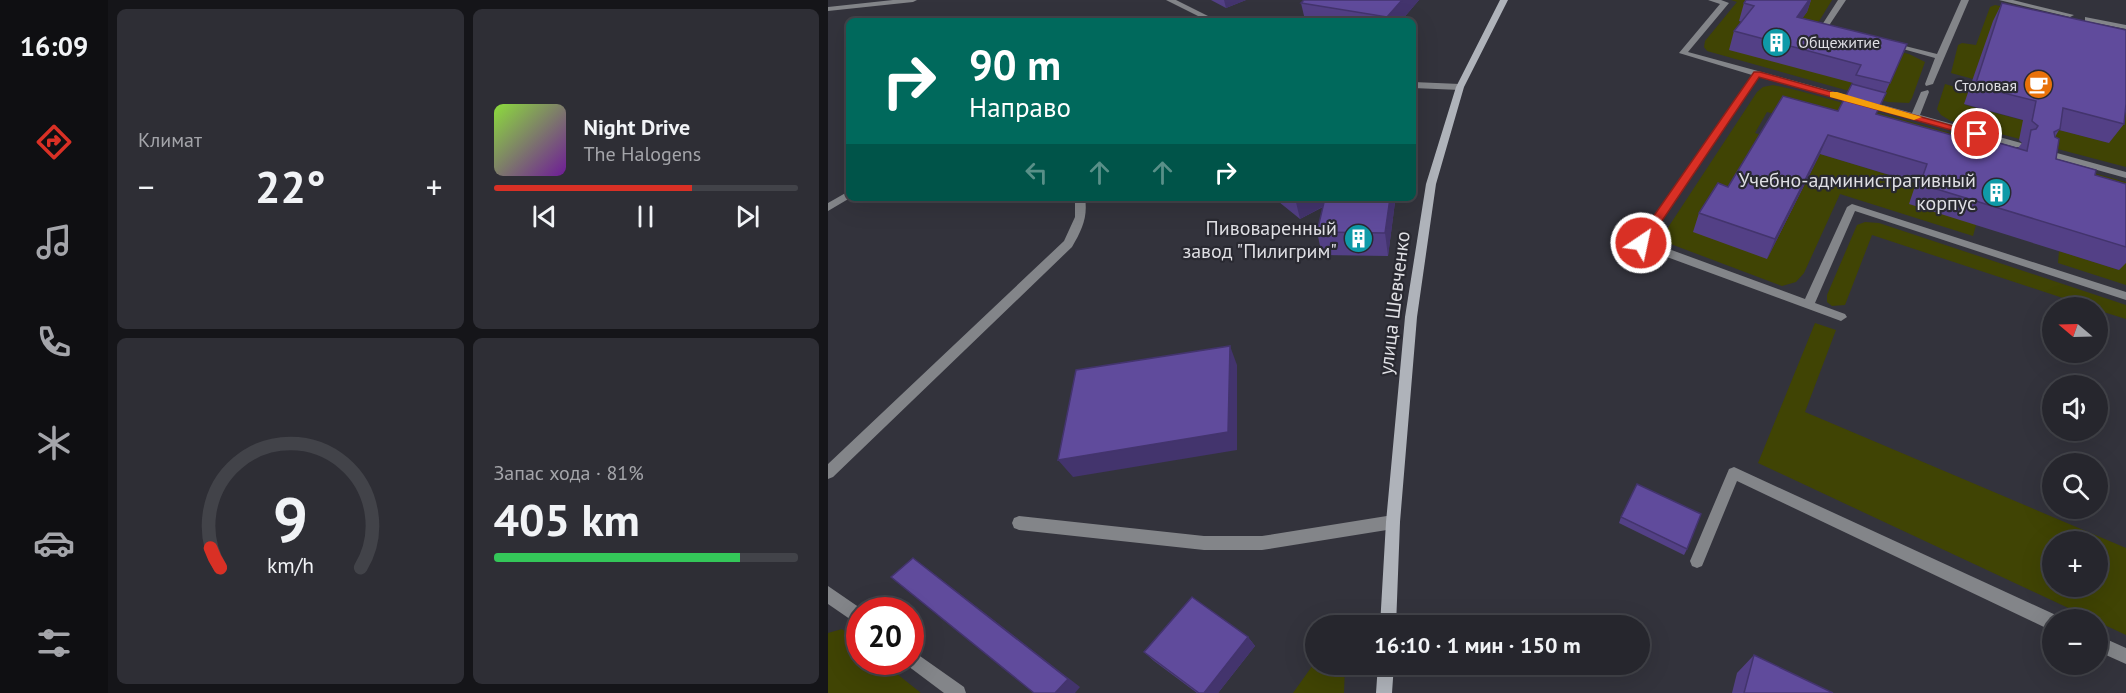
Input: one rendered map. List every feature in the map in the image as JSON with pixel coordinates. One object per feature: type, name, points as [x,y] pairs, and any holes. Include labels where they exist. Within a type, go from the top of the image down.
[{"type":"main road","name":"улица Шевченко","points":[[1389,615],[1393,522],[1411,317],[1431,184],[1460,87],[1504,0]]},
{"type":"main road","points":[[1384,693],[1385,675]]},
{"type":"lane","points":[[828,9],[913,0]]},
{"type":"lane","points":[[1170,0],[1208,18]]},
{"type":"lane","points":[[1712,0],[1725,3],[1683,53],[2018,146]]},
{"type":"lane","points":[[1842,0],[1824,28],[1847,34]]},
{"type":"lane","points":[[1915,117],[1965,0]]},
{"type":"lane","points":[[2003,0],[2070,15]]},
{"type":"lane","points":[[2088,19],[2126,27]]},
{"type":"lane","points":[[1882,42],[1940,57]]},
{"type":"lane","points":[[1757,74],[1641,243],[1841,317]]},
{"type":"lane","points":[[1416,85],[1460,87]]},
{"type":"lane","points":[[2046,153],[2126,175]]},
{"type":"lane","points":[[828,208],[846,196]]},
{"type":"lane","points":[[828,473],[1068,244],[1082,221],[1081,201]]},
{"type":"lane","points":[[1808,305],[1852,207],[2126,296]]},
{"type":"lane","points":[[1697,561],[1734,473],[2042,617]]},
{"type":"lane","points":[[1019,523],[1204,543],[1262,543],[1393,522]]},
{"type":"lane","points":[[828,594],[846,608]]},
{"type":"lane","points":[[2108,648],[2126,656]]},
{"type":"lane","points":[[924,668],[958,693]]},
{"type":"shaded area","points":[[1731,0],[1755,0],[1739,21],[1791,35],[1804,0],[1832,0],[1813,31],[1909,54],[1925,62],[1912,98],[1909,103],[1888,102],[1707,51],[1704,47],[1705,41],[1737,2]]},
{"type":"shaded area","points":[[1995,5],[2126,32],[2126,167],[1951,121],[1941,115],[1937,109],[1945,84],[1969,91],[1965,105],[2109,143],[1973,79],[1951,73],[1958,45],[1962,43],[1976,45],[1990,7]]},
{"type":"shaded area","points":[[1773,85],[2126,182],[2126,208],[1767,112],[1755,133],[1764,136],[1767,259],[1820,154],[1916,183],[1976,225],[1973,236],[1840,194],[1804,273],[1796,282],[1782,286],[1668,243],[1665,236],[1669,226],[1757,92],[1763,87]]},
{"type":"shaded area","points":[[1865,222],[1879,223],[2102,297],[2060,297],[1872,235],[1845,305],[1832,306],[1827,302],[1827,295],[1857,225]]},
{"type":"shaded area","points":[[2126,247],[2126,285],[2058,263],[2059,251],[2119,270]]},
{"type":"shaded area","points":[[2108,299],[2126,305],[2126,319],[2108,313]]},
{"type":"shaded area","points":[[1815,323],[1836,330],[1805,412],[2042,512],[2042,519],[2058,519],[2086,531],[2042,531],[2042,596],[1758,463]]},
{"type":"shaded area","points":[[2108,540],[2126,548],[2126,635],[2108,627],[2108,609],[2070,609],[2045,597],[2108,597]]},
{"type":"shaded area","points":[[842,629],[846,632],[846,675],[898,675],[921,693],[828,693],[828,633]]},
{"type":"shaded area","points":[[1306,675],[1345,675],[1344,693],[1293,693]]},
{"type":"building","points":[[1304,0],[1402,0],[1387,17],[1301,3]]},
{"type":"building","points":[[1746,0],[1809,0],[1797,17],[1907,44],[1890,83],[1856,75],[1861,65],[1734,31],[1754,6],[1744,3]]},
{"type":"building","points":[[2002,3],[2126,30],[2124,124],[2063,108],[2060,129],[2054,132],[2055,137],[2059,139],[2056,159],[2096,170],[2095,175],[2126,184],[2126,247],[1920,184],[1927,164],[1828,135],[1775,239],[1699,213],[1718,183],[1728,187],[1783,96],[1838,111],[1852,84],[1886,93],[1876,114],[1977,142],[1978,137],[2027,151],[2031,130],[2038,126],[2032,121],[2036,101],[1975,86]]},
{"type":"building","points":[[1324,201],[1390,201],[1385,233],[1317,232]]},
{"type":"building","points":[[1230,346],[1228,432],[1058,460],[1076,370]]},
{"type":"building","points":[[1637,484],[1701,514],[1687,549],[1621,517]]},
{"type":"building","points":[[913,558],[1068,679],[1055,693],[1034,693],[924,604],[924,597],[916,597],[891,577]]},
{"type":"building","points":[[1192,597],[1248,637],[1204,693],[1199,693],[1144,652]]},
{"type":"building","points":[[1754,655],[1833,693],[1744,693]]},
{"type":"slow traffic","points":[[1833,94],[1917,117]]},
{"type":"place","name":"Общежитие","points":[[1777,42]]},
{"type":"place","name":"Столовая","points":[[2038,85]]},
{"type":"place","name":"Учебно-административный корпус","points":[[1997,192]]},
{"type":"place","name":"Пивоваренный завод \"Пилигрим\"","points":[[1358,239]]},
{"type":"route","points":[[1641,243],[1757,74],[1977,134]]}]
